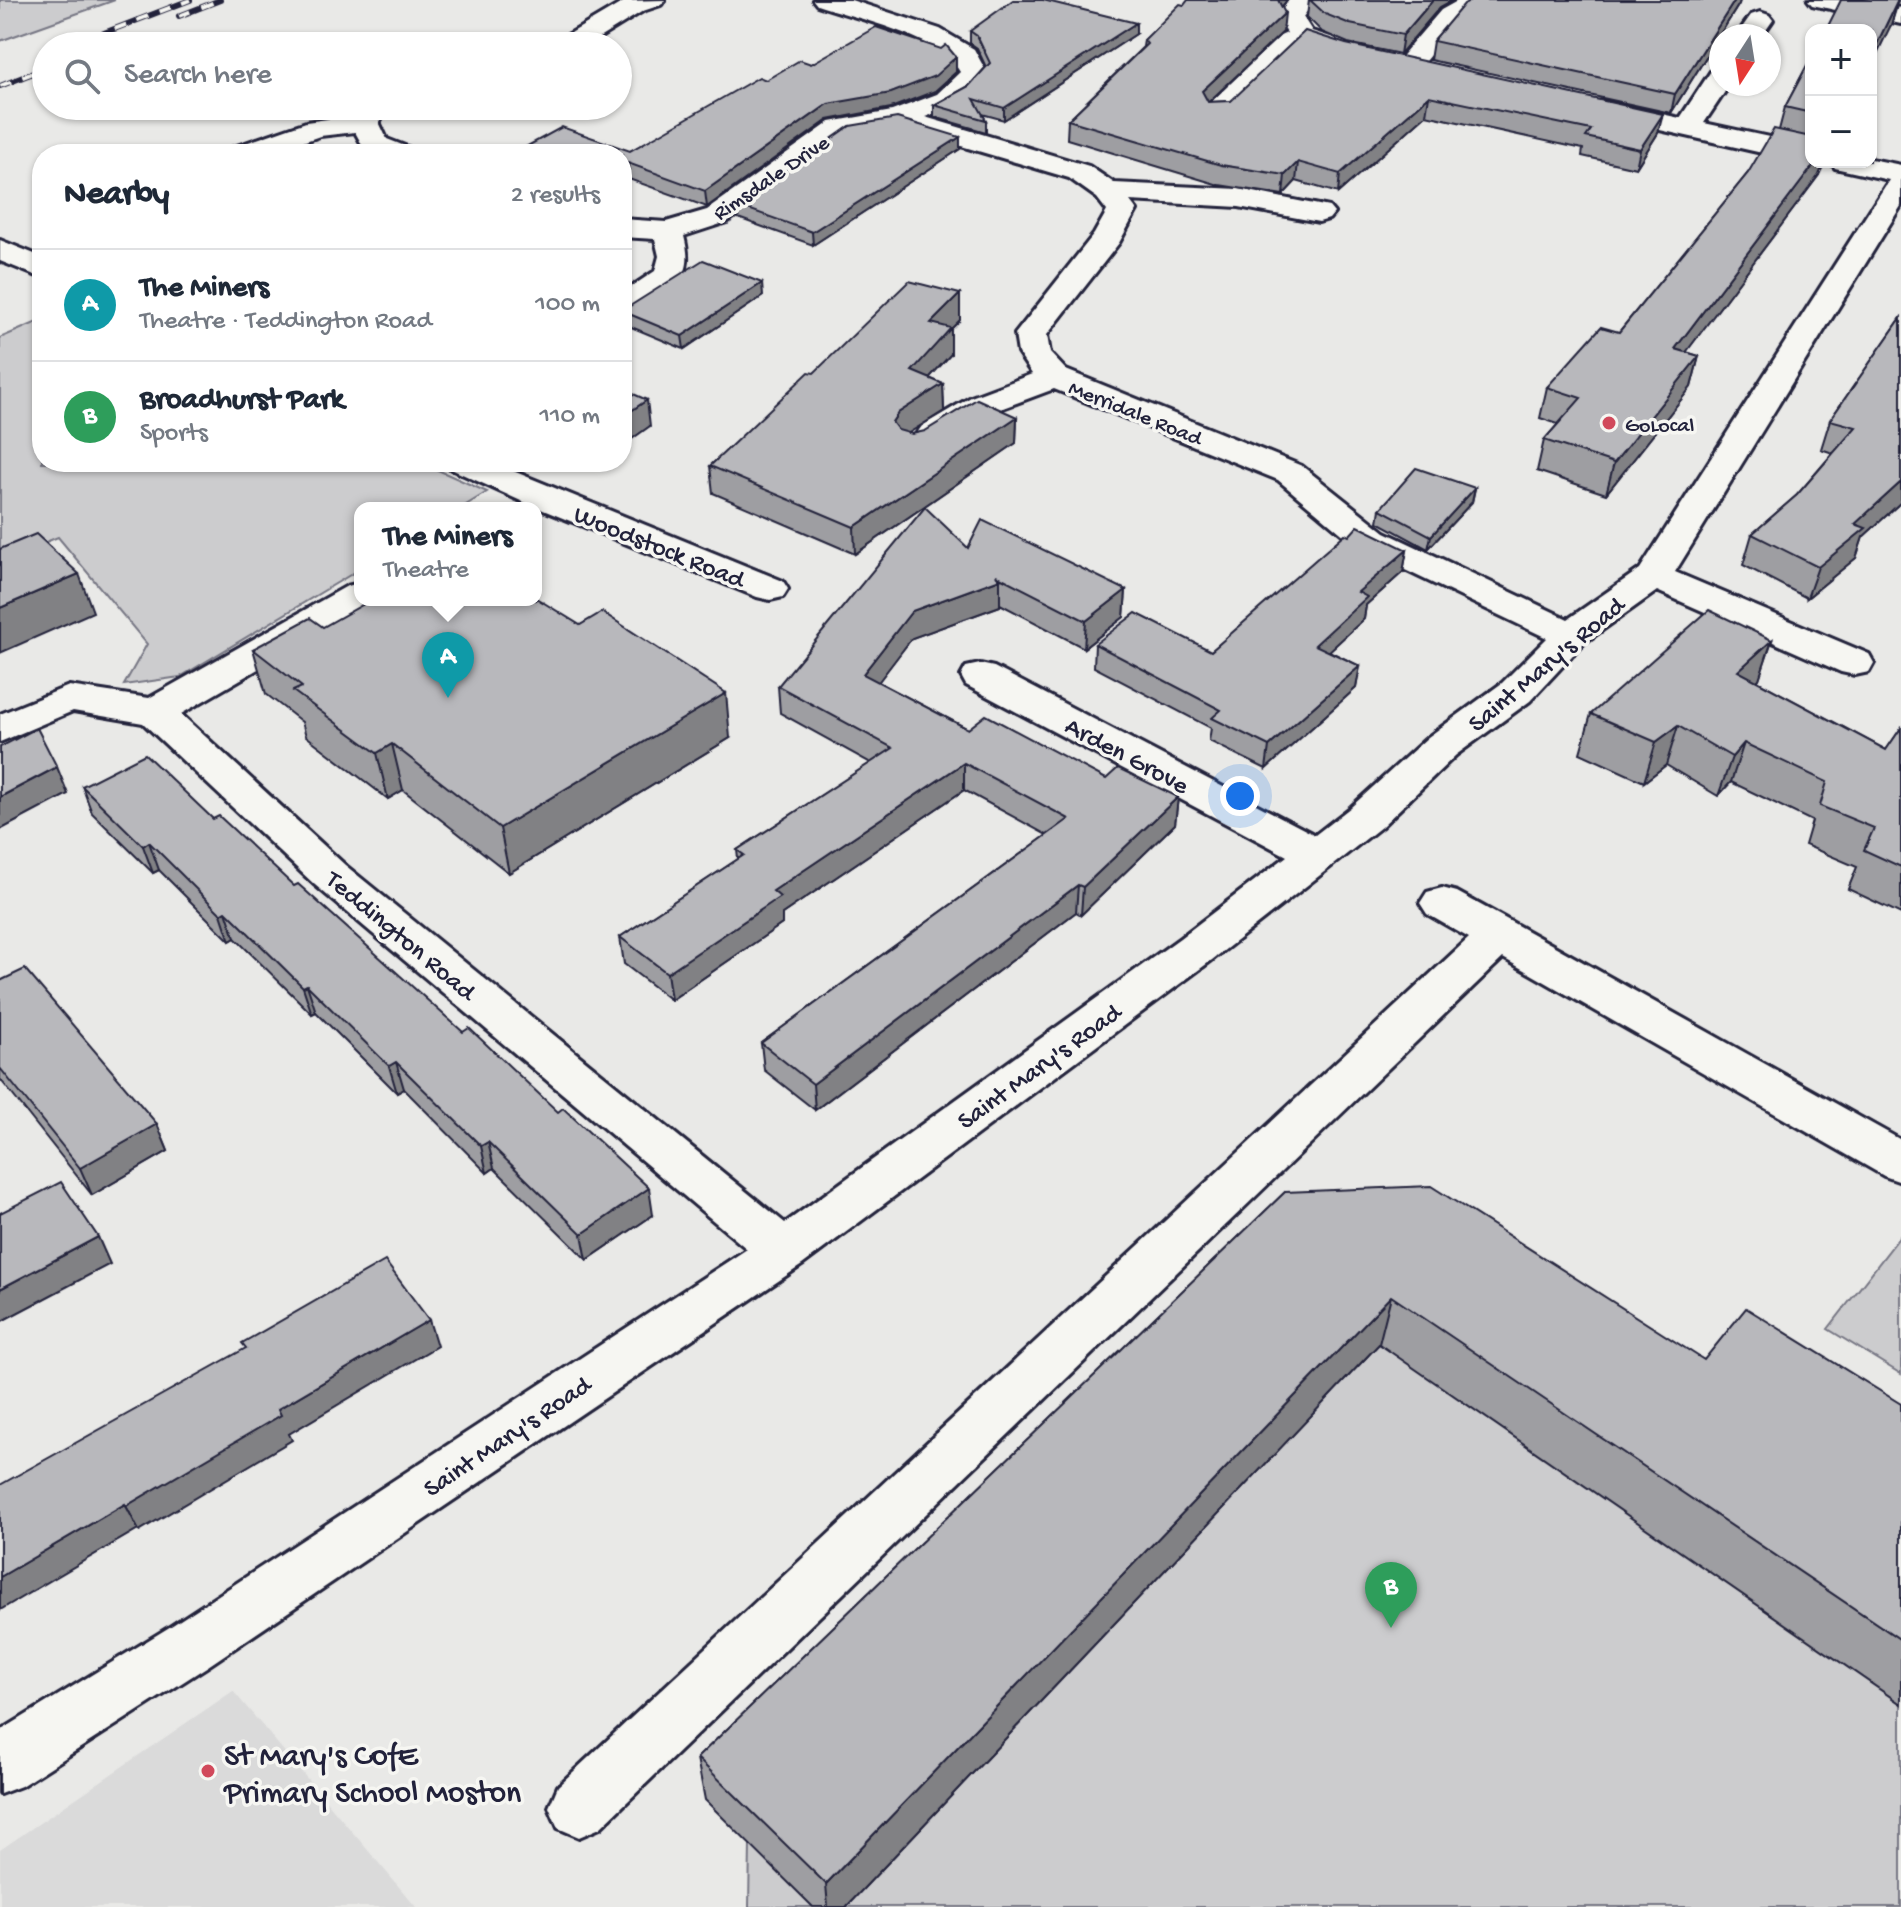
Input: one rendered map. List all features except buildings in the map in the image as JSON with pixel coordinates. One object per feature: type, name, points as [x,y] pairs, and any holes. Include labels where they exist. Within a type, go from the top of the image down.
[{"type":"street","points":[[591,32],[634,6],[652,0]]},
{"type":"street","name":"Rimsdale Drive","points":[[632,229],[668,231],[717,216],[840,128],[898,118],[947,100],[974,73],[965,55],[931,35],[826,0]]},
{"type":"street","points":[[1302,0],[1290,17],[1302,36],[1344,52],[1419,68],[1450,15],[1478,0]]},
{"type":"street","points":[[1821,0],[1901,16]]},
{"type":"street","points":[[1217,112],[1289,42],[1302,36]]},
{"type":"street","points":[[1687,128],[1709,95]]},
{"type":"street","points":[[1581,105],[1805,154]]},
{"type":"street","points":[[898,118],[1079,172],[1107,192],[1209,194],[1260,199],[1319,213]]},
{"type":"street","points":[[270,144],[347,120]]},
{"type":"street","points":[[371,120],[375,144]]},
{"type":"street","points":[[1873,168],[1901,174]]},
{"type":"street","name":"Saint Mary's Road","points":[[0,1765],[188,1647],[784,1251],[1196,949],[1366,817],[1442,746],[1516,692],[1571,635],[1654,576],[1901,183]]},
{"type":"street","name":"Merridale Road","points":[[1107,192],[1122,210],[1115,224],[1031,334],[1031,348],[1036,359],[1054,377],[1290,473],[1372,540],[1571,635]]},
{"type":"street","points":[[632,300],[669,275],[674,256],[668,231]]},
{"type":"street","points":[[0,249],[32,264]]},
{"type":"street","points":[[913,448],[983,404],[1054,377]]},
{"type":"street","name":"Woodstock Road","points":[[478,472],[521,501]]},
{"type":"street","name":"Woodstock Road","points":[[542,508],[770,589]]},
{"type":"street","points":[[1654,576],[1855,663]]},
{"type":"street","points":[[0,729],[69,698],[155,712],[354,597]]},
{"type":"street","name":"Arden Grove","points":[[980,676],[1318,855]]},
{"type":"street","name":"Teddington Road","points":[[155,712],[330,875],[784,1251]]},
{"type":"street","points":[[1442,903],[1901,1163]]},
{"type":"street","points":[[579,1807],[1500,935]]},
{"type":"shaded area","points":[[0,0],[115,0],[0,41]]},
{"type":"shaded area","points":[[32,324],[32,472],[442,472],[487,492],[471,502],[354,502],[354,573],[180,677],[124,685],[147,644],[58,537],[0,561],[0,338]]},
{"type":"shaded area","points":[[1901,1235],[1901,1374],[1828,1329]]},
{"type":"shaded area","points":[[1276,1241],[1683,1408],[1901,1430],[1901,1907],[749,1907],[750,1844]]},
{"type":"shaded area","name":"St Mary's CofE Primary School Moston","points":[[233,1691],[416,1907],[0,1907],[0,1850]]},
{"type":"railway","points":[[107,32],[190,0]]},
{"type":"railway","points":[[179,16],[220,0]]},
{"type":"railway","points":[[0,86],[32,73]]},
{"type":"place","name":"GoLocal","points":[[1609,423]]},
{"type":"place","name":"The Miners","points":[[448,698]]},
{"type":"place","name":"Broadhurst Park","points":[[1391,1628]]},
{"type":"place","name":"St Mary's CofE Primary School Moston","points":[[208,1771]]}]
